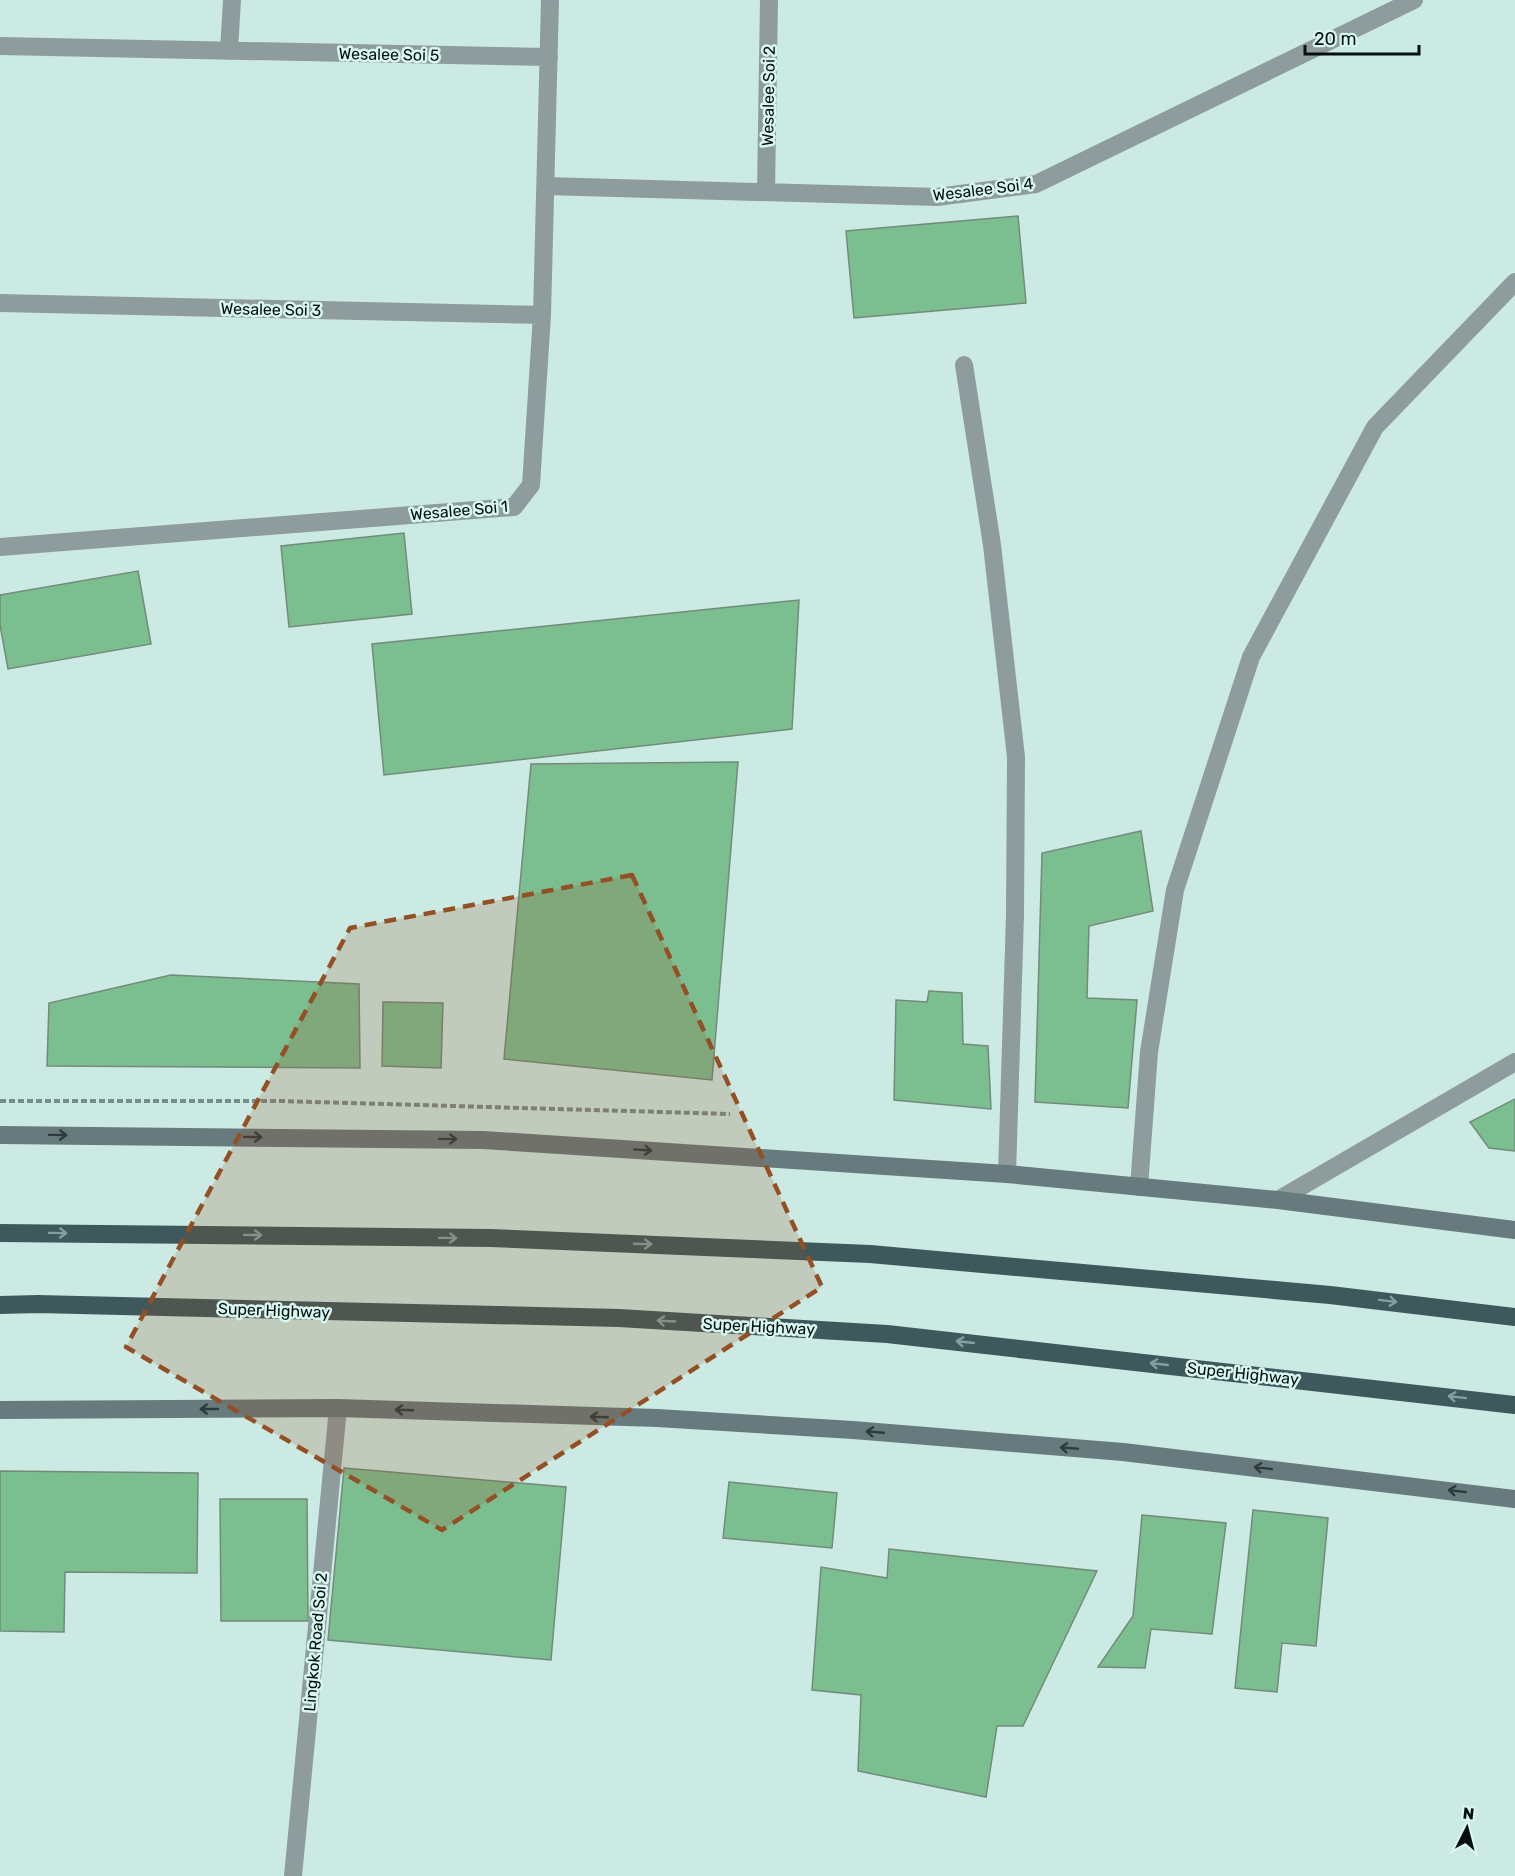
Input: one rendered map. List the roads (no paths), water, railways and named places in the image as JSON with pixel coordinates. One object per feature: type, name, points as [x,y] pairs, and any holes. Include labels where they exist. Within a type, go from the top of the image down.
[{"type":"highway","points":[[0,1233],[491,1238],[870,1254],[1330,1294],[1515,1317]]},
{"type":"highway","name":"Super Highway","points":[[0,1305],[619,1318],[887,1334],[1515,1405]]},
{"type":"main road","points":[[0,1135],[483,1140],[1007,1174],[1278,1200],[1515,1230]]},
{"type":"main road","points":[[0,1410],[338,1408],[657,1418],[854,1430],[1123,1452],[1515,1499]]},
{"type":"street","points":[[229,51],[232,0]]},
{"type":"street","name":"Wesalee Soi 1","points":[[0,547],[514,507],[531,485],[542,315],[550,0]]},
{"type":"street","name":"Wesalee Soi 2","points":[[766,191],[770,0]]},
{"type":"street","name":"Wesalee Soi 4","points":[[546,186],[937,197],[1036,184],[1414,0]]},
{"type":"street","name":"Wesalee Soi 5","points":[[0,46],[549,57]]},
{"type":"street","points":[[1139,1187],[1149,1052],[1175,890],[1251,657],[1375,428],[1515,282]]},
{"type":"street","name":"Wesalee Soi 3","points":[[0,303],[542,315]]},
{"type":"street","points":[[964,364],[992,545],[1016,757],[1015,915],[1007,1174]]},
{"type":"street","points":[[1278,1200],[1515,1062]]},
{"type":"street","name":"Lingkok Road Soi 2","points":[[293,1876],[338,1408]]}]
